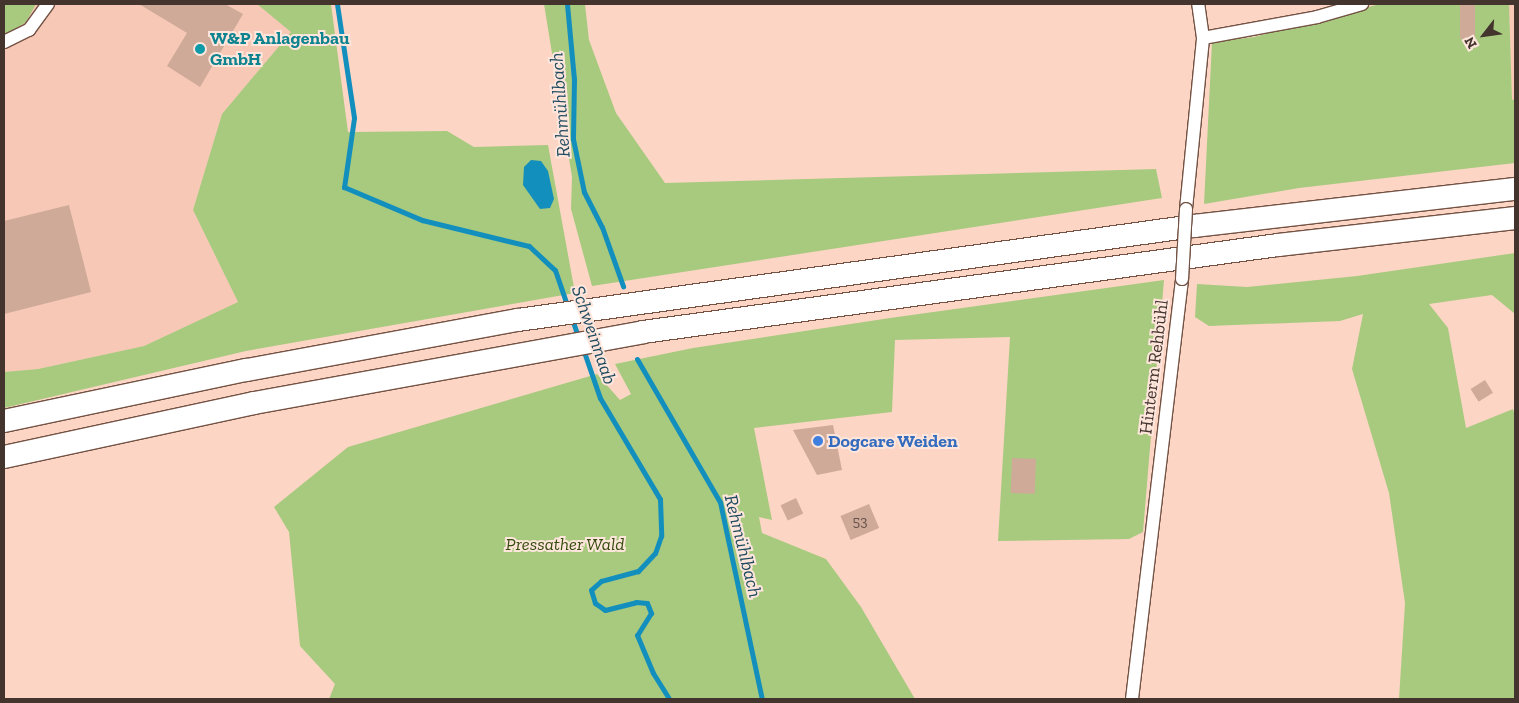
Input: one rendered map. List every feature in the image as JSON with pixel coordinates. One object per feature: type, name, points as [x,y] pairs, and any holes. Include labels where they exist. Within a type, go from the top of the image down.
[{"type":"highway","points":[[4,421],[247,370],[518,320],[1194,226],[1515,189]]},
{"type":"highway","points":[[4,457],[254,403],[643,332],[1268,247],[1515,218]]},
{"type":"street","points":[[4,42],[29,30],[48,4]]},
{"type":"street","name":"Hinterm Rehbühl","points":[[1132,699],[1182,279],[1186,208],[1203,38],[1198,4]]},
{"type":"street","points":[[1203,38],[1317,18],[1362,4]]},
{"type":"shaded area","points":[[4,4],[257,4],[292,32],[222,114],[193,210],[238,302],[144,346],[38,369],[4,372]]},
{"type":"shaded area","points":[[1509,4],[1515,4],[1515,99],[1512,100]]},
{"type":"green space","points":[[4,4],[36,4],[26,22],[4,36]]},
{"type":"green space","points":[[257,4],[331,4],[348,132],[447,131],[474,147],[548,145],[575,293],[246,351],[4,408],[4,372],[38,369],[144,346],[238,302],[193,210],[222,114],[291,32]]},
{"type":"green space","points":[[544,4],[585,4],[589,40],[616,113],[665,183],[1156,169],[1162,198],[592,286],[571,209],[572,177]]},
{"type":"green space","points":[[1380,4],[1509,4],[1512,100],[1515,99],[1515,163],[1299,188],[1204,204],[1212,42],[1254,37]]},
{"type":"green space","points":[[1515,253],[1515,314],[1492,295],[1429,304],[1448,328],[1466,428],[1513,409],[1515,416],[1515,699],[1399,699],[1405,603],[1389,493],[1352,369],[1363,314],[1340,321],[1209,326],[1195,317],[1197,284],[1247,287],[1357,276]]},
{"type":"green space","name":"Pressather Wald","points":[[1164,280],[1143,532],[1129,539],[998,541],[1010,337],[895,340],[892,412],[754,428],[772,520],[759,517],[762,533],[826,559],[861,607],[915,699],[329,699],[335,684],[300,646],[289,532],[274,507],[348,447],[597,374],[620,400],[631,394],[615,364],[693,348],[890,318]]},
{"type":"water","points":[[531,160],[541,161],[548,171],[554,199],[550,208],[540,209],[523,185],[524,167]]},
{"type":"building","name":"W&P Anlagenbau GmbH","points":[[139,4],[225,4],[243,14],[200,87],[167,66],[187,33]]},
{"type":"building","points":[[1460,4],[1475,4],[1475,39],[1460,39]]},
{"type":"building","points":[[69,205],[91,292],[4,314],[4,221]]},
{"type":"building","points":[[1485,380],[1493,393],[1479,402],[1471,389]]},
{"type":"building","name":"Dogcare Weiden","points":[[833,425],[842,470],[817,475],[793,430]]},
{"type":"building","points":[[1012,458],[1036,459],[1035,494],[1011,493]]},
{"type":"building","points":[[796,498],[803,513],[788,521],[781,505]]},
{"type":"building","points":[[869,504],[879,528],[851,540],[840,516]]},
{"type":"waterway","name":"Schweinnaab","points":[[337,4],[354,118],[344,187],[422,220],[529,246],[555,270],[568,308]]},
{"type":"waterway","name":"Rehmühlbach","points":[[567,4],[574,79],[573,139],[584,192],[602,227],[623,286]]},
{"type":"waterway","name":"Schweinnaab","points":[[572,319],[579,339]]},
{"type":"waterway","name":"Schweinnaab","points":[[583,349],[600,398],[660,499],[661,536],[655,553],[638,571],[601,581],[591,590],[595,603],[605,610],[636,602],[647,603],[651,613],[637,635],[653,673],[669,699]]},
{"type":"waterway","name":"Rehmühlbach","points":[[637,359],[720,502],[762,699]]},
{"type":"place","name":"W&P Anlagenbau GmbH","points":[[200,49]]},
{"type":"place","name":"Dogcare Weiden","points":[[818,441]]}]
